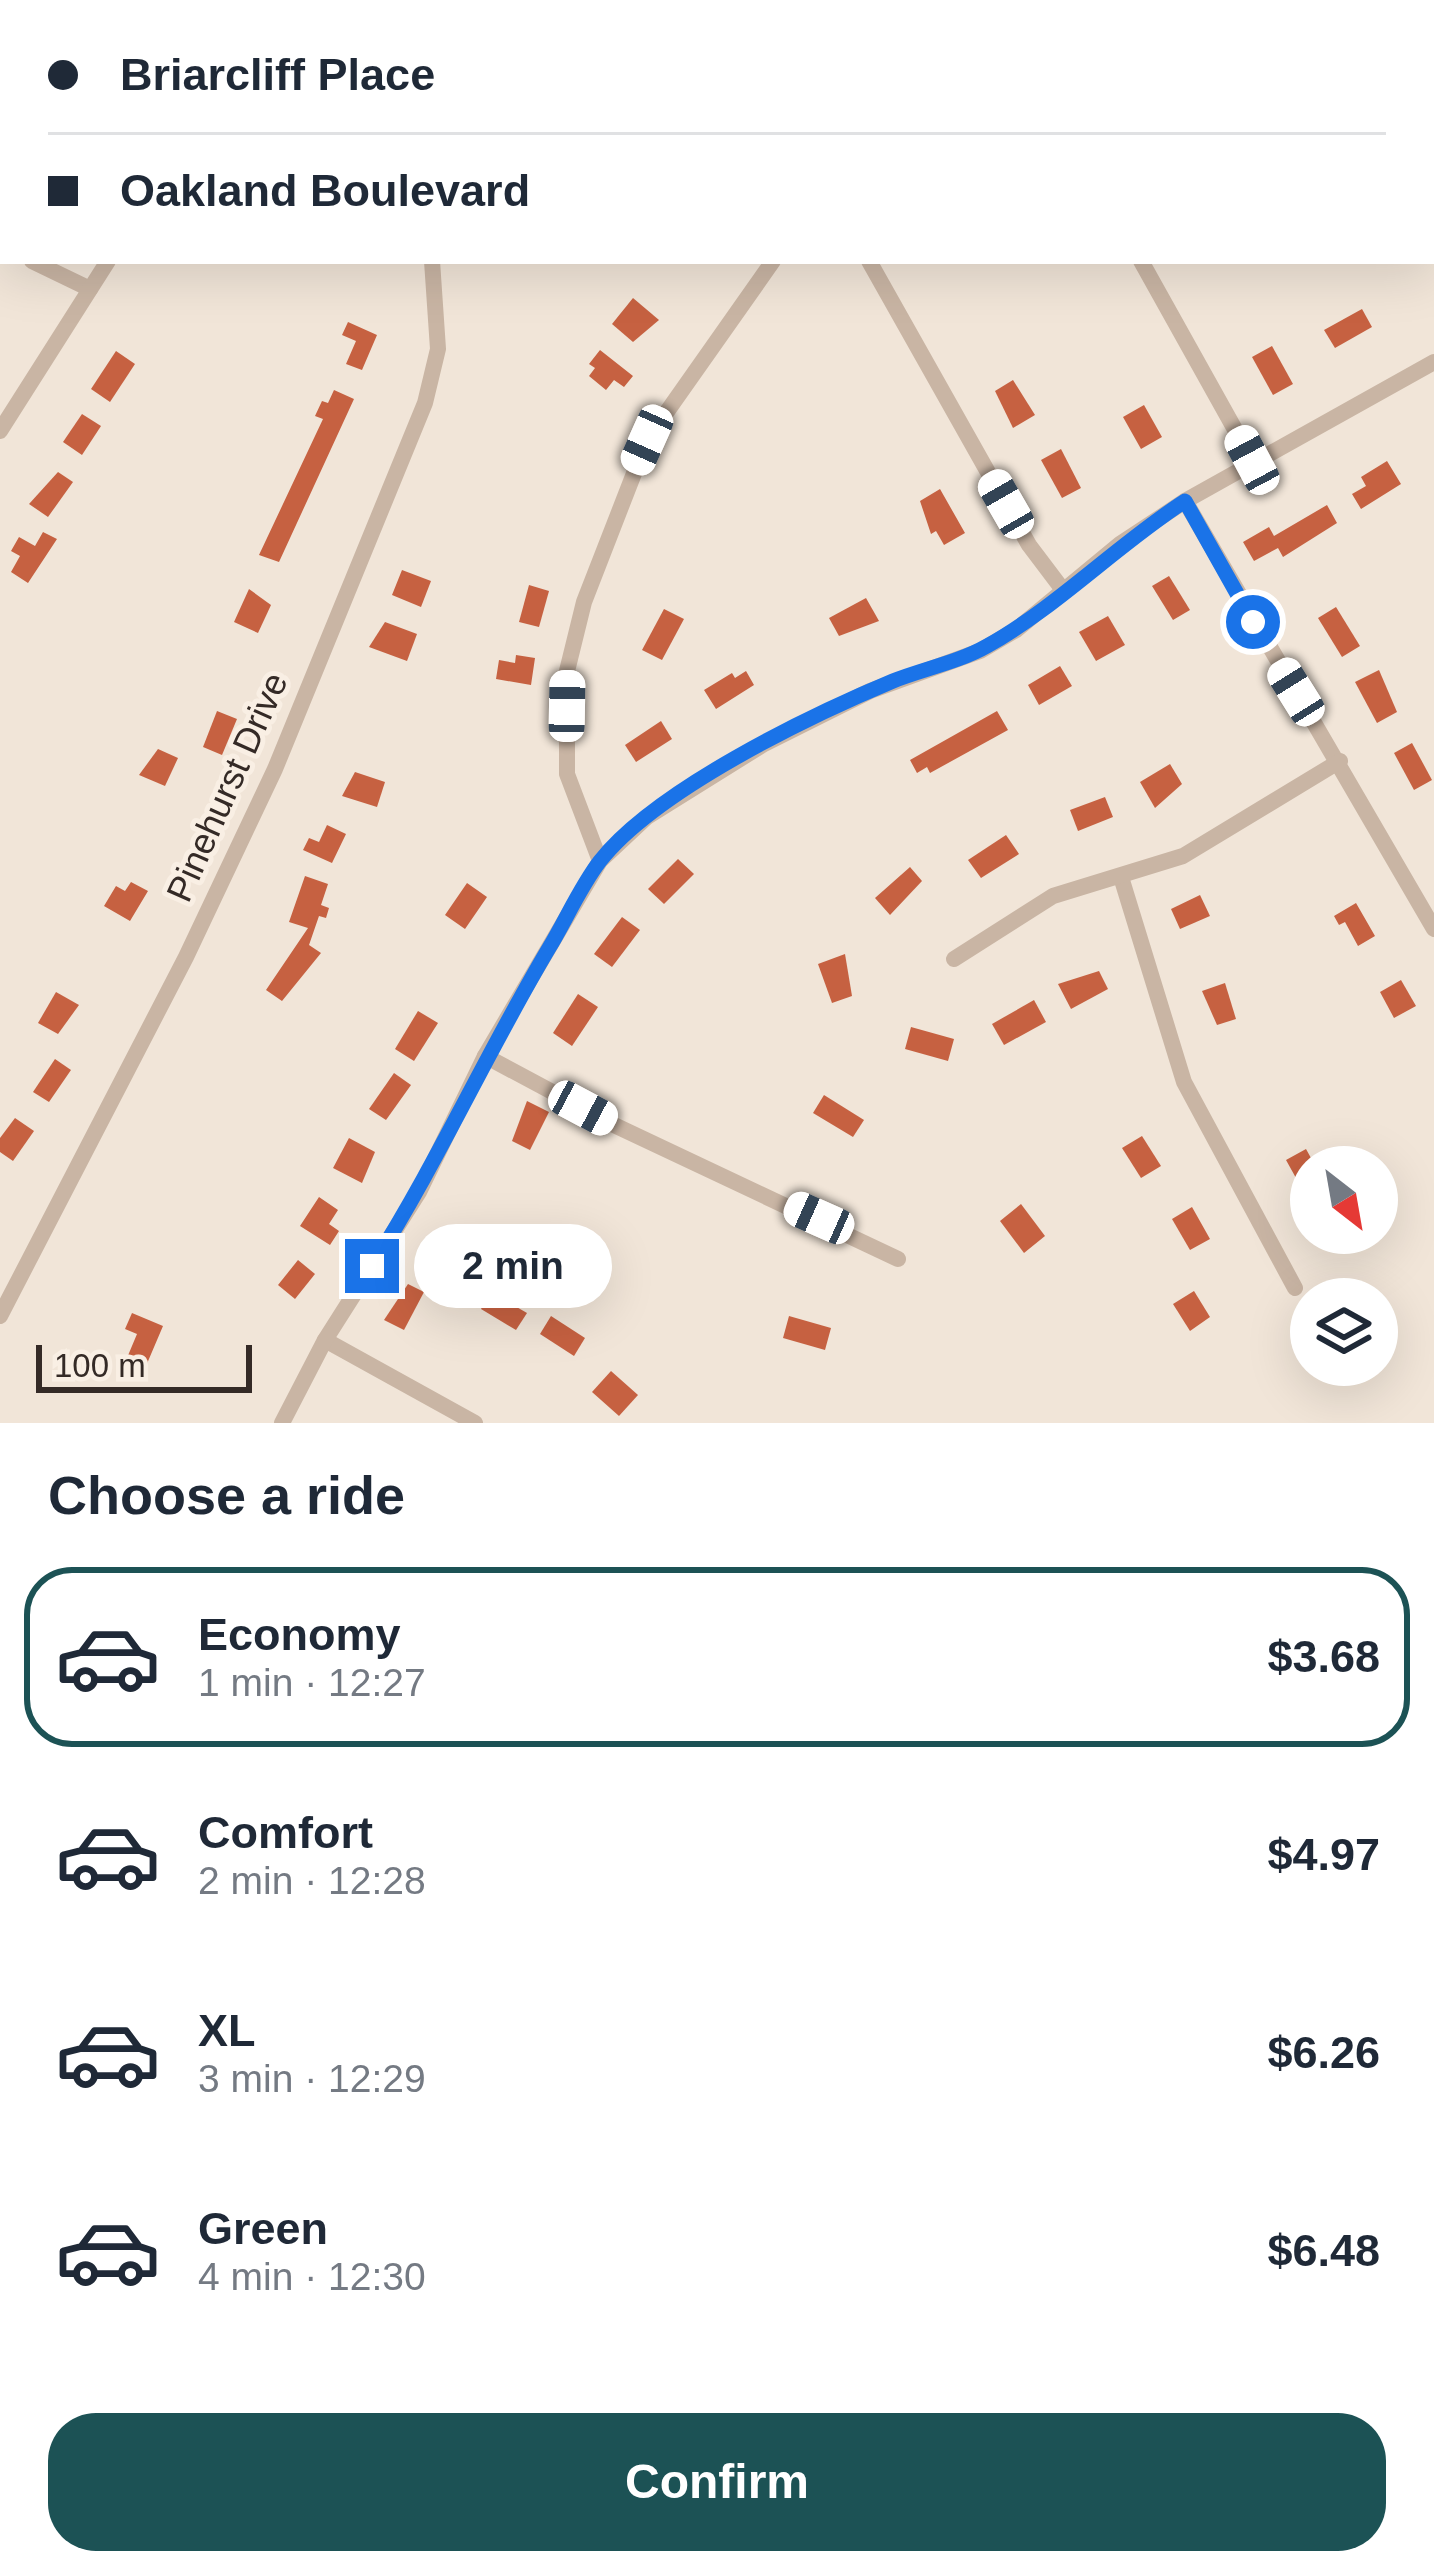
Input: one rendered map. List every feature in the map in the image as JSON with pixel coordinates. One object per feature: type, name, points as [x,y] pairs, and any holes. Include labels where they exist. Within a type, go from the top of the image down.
[{"type":"street","points":[[38,264],[90,289]]},
{"type":"street","points":[[0,431],[106,264]]},
{"type":"street","name":"Pinehurst Drive","points":[[0,1316],[187,957],[275,769],[425,403],[438,349],[432,264]]},
{"type":"street","points":[[600,861],[566,774],[567,671],[584,602],[647,440],[771,264]]},
{"type":"street","points":[[871,264],[1029,544],[1064,590]]},
{"type":"street","points":[[1143,264],[1252,460]]},
{"type":"street","points":[[282,1423],[325,1340],[419,1192],[485,1056],[600,861],[647,817],[764,744],[870,691],[980,651],[1016,630],[1120,544],[1185,501],[1434,362]]},
{"type":"street","points":[[1185,501],[1434,929]]},
{"type":"street","points":[[954,959],[1053,896],[1184,856],[1340,761]]},
{"type":"street","points":[[1120,877],[1184,1082],[1290,1281]]},
{"type":"street","points":[[485,1056],[614,1125],[898,1259]]},
{"type":"street","points":[[325,1340],[475,1423]]},
{"type":"building","points":[[633,298],[659,320],[633,342],[612,324]]},
{"type":"building","points":[[1362,309],[1372,327],[1335,348],[1324,330]]},
{"type":"building","points":[[348,322],[377,335],[362,370],[346,364],[356,341],[342,335]]},
{"type":"building","points":[[1272,346],[1293,384],[1273,395],[1252,357]]},
{"type":"building","points":[[600,350],[633,376],[624,387],[614,380],[606,390],[589,376],[595,368],[589,364]]},
{"type":"building","points":[[116,351],[135,364],[110,402],[91,389]]},
{"type":"building","points":[[1013,380],[1035,415],[1013,428],[995,391]]},
{"type":"building","points":[[334,390],[354,399],[279,562],[259,555],[323,419],[315,416]]},
{"type":"building","points":[[1144,405],[1162,437],[1141,449],[1123,417]]},
{"type":"building","points":[[82,414],[101,426],[82,455],[63,442]]},
{"type":"building","points":[[1061,449],[1081,488],[1062,498],[1041,460]]},
{"type":"building","points":[[1387,461],[1401,484],[1361,509],[1352,494],[1366,486],[1361,477]]},
{"type":"building","points":[[58,472],[73,482],[48,517],[29,504]]},
{"type":"building","points":[[940,489],[965,533],[944,545],[936,531],[931,534],[920,501]]},
{"type":"building","points":[[1327,505],[1337,523],[1283,557],[1278,548],[1254,561],[1243,542],[1269,527],[1274,536]]},
{"type":"building","points":[[43,532],[57,539],[28,583],[11,572],[20,556],[11,551],[19,537],[35,546]]},
{"type":"building","points":[[402,570],[431,581],[421,607],[392,595]]},
{"type":"building","points":[[1169,576],[1190,610],[1173,620],[1152,586]]},
{"type":"building","points":[[529,585],[549,591],[539,627],[519,622]]},
{"type":"building","points":[[249,589],[271,605],[258,633],[234,622]]},
{"type":"building","points":[[866,598],[879,621],[839,636],[829,618]]},
{"type":"building","points":[[1336,607],[1360,646],[1342,657],[1318,618]]},
{"type":"building","points":[[664,609],[684,619],[662,660],[642,650]]},
{"type":"building","points":[[1108,616],[1125,645],[1096,661],[1079,632]]},
{"type":"building","points":[[385,622],[417,634],[407,661],[369,647]]},
{"type":"building","points":[[516,655],[535,658],[531,685],[496,679],[499,660],[515,663]]},
{"type":"building","points":[[1060,666],[1072,686],[1039,705],[1028,685]]},
{"type":"building","points":[[1379,670],[1397,712],[1377,723],[1355,682]]},
{"type":"building","points":[[746,671],[754,685],[716,709],[704,690],[732,673],[735,678]]},
{"type":"building","points":[[217,711],[237,719],[222,755],[203,747]]},
{"type":"building","points":[[997,711],[1008,730],[930,773],[927,767],[917,773],[910,760]]},
{"type":"building","points":[[661,721],[672,739],[636,762],[625,745]]},
{"type":"building","points":[[1412,743],[1432,780],[1414,790],[1394,753]]},
{"type":"building","points":[[158,749],[178,758],[165,786],[139,775]]},
{"type":"building","points":[[1170,764],[1182,784],[1155,808],[1140,782]]},
{"type":"building","points":[[355,772],[385,782],[377,807],[342,796]]},
{"type":"building","points":[[1105,797],[1113,817],[1078,831],[1070,810]]},
{"type":"building","points":[[327,825],[346,834],[332,863],[303,850],[309,838],[319,842]]},
{"type":"building","points":[[1006,835],[1019,854],[981,878],[968,860]]},
{"type":"building","points":[[678,859],[694,874],[664,904],[648,889]]},
{"type":"building","points":[[910,867],[922,881],[890,915],[875,898]]},
{"type":"building","points":[[305,876],[328,884],[321,905],[329,908],[326,918],[319,916],[309,945],[321,953],[282,1001],[266,990],[308,928],[289,922]]},
{"type":"building","points":[[131,882],[148,891],[130,921],[104,906],[116,886],[125,891]]},
{"type":"building","points":[[467,883],[487,897],[465,929],[445,915]]},
{"type":"building","points":[[1200,895],[1210,916],[1180,929],[1171,909]]},
{"type":"building","points":[[1356,903],[1375,936],[1358,946],[1345,922],[1339,925],[1334,916]]},
{"type":"building","points":[[622,917],[640,930],[612,967],[594,954]]},
{"type":"building","points":[[845,954],[852,996],[832,1003],[818,964]]},
{"type":"building","points":[[1099,971],[1108,989],[1071,1009],[1058,984]]},
{"type":"building","points":[[1401,980],[1416,1006],[1394,1018],[1380,992]]},
{"type":"building","points":[[1225,983],[1236,1019],[1217,1025],[1202,991]]},
{"type":"building","points":[[56,992],[79,1005],[58,1034],[38,1023]]},
{"type":"building","points":[[578,994],[598,1007],[572,1046],[553,1033]]},
{"type":"building","points":[[1034,1000],[1046,1022],[1004,1045],[992,1024]]},
{"type":"building","points":[[418,1011],[438,1023],[414,1061],[395,1049]]},
{"type":"building","points":[[911,1027],[954,1039],[948,1061],[905,1049]]},
{"type":"building","points":[[55,1059],[71,1070],[49,1102],[33,1092]]},
{"type":"building","points":[[394,1073],[411,1085],[386,1120],[369,1109]]},
{"type":"building","points":[[824,1095],[864,1120],[853,1137],[813,1113]]},
{"type":"building","points":[[527,1101],[549,1112],[530,1150],[512,1141]]},
{"type":"building","points":[[15,1118],[34,1131],[13,1161],[0,1152],[0,1138]]},
{"type":"building","points":[[1142,1136],[1161,1166],[1141,1178],[1122,1148]]},
{"type":"building","points":[[349,1138],[375,1152],[362,1183],[333,1168]]},
{"type":"building","points":[[319,1197],[338,1210],[329,1224],[339,1231],[330,1245],[300,1226]]},
{"type":"building","points":[[1021,1204],[1045,1236],[1024,1253],[1000,1221]]},
{"type":"building","points":[[1192,1207],[1210,1239],[1190,1250],[1172,1219]]},
{"type":"building","points":[[298,1260],[315,1274],[295,1299],[278,1285]]},
{"type":"building","points":[[408,1284],[424,1292],[404,1330],[384,1320]]},
{"type":"building","points":[[1194,1291],[1210,1317],[1190,1331],[1173,1304]]},
{"type":"building","points":[[491,1292],[527,1313],[516,1330],[481,1309]]},
{"type":"building","points":[[132,1313],[163,1326],[143,1373],[124,1365],[137,1334],[125,1329]]},
{"type":"building","points":[[551,1316],[585,1338],[574,1356],[540,1334]]},
{"type":"building","points":[[789,1316],[831,1328],[825,1350],[783,1338]]},
{"type":"building","points":[[611,1371],[638,1395],[619,1416],[592,1392]]},
{"type":"route","points":[[372,1266],[419,1192],[485,1056],[600,861],[647,817],[764,744],[870,691],[980,651],[1016,630],[1120,544],[1185,501],[1253,622]]}]
